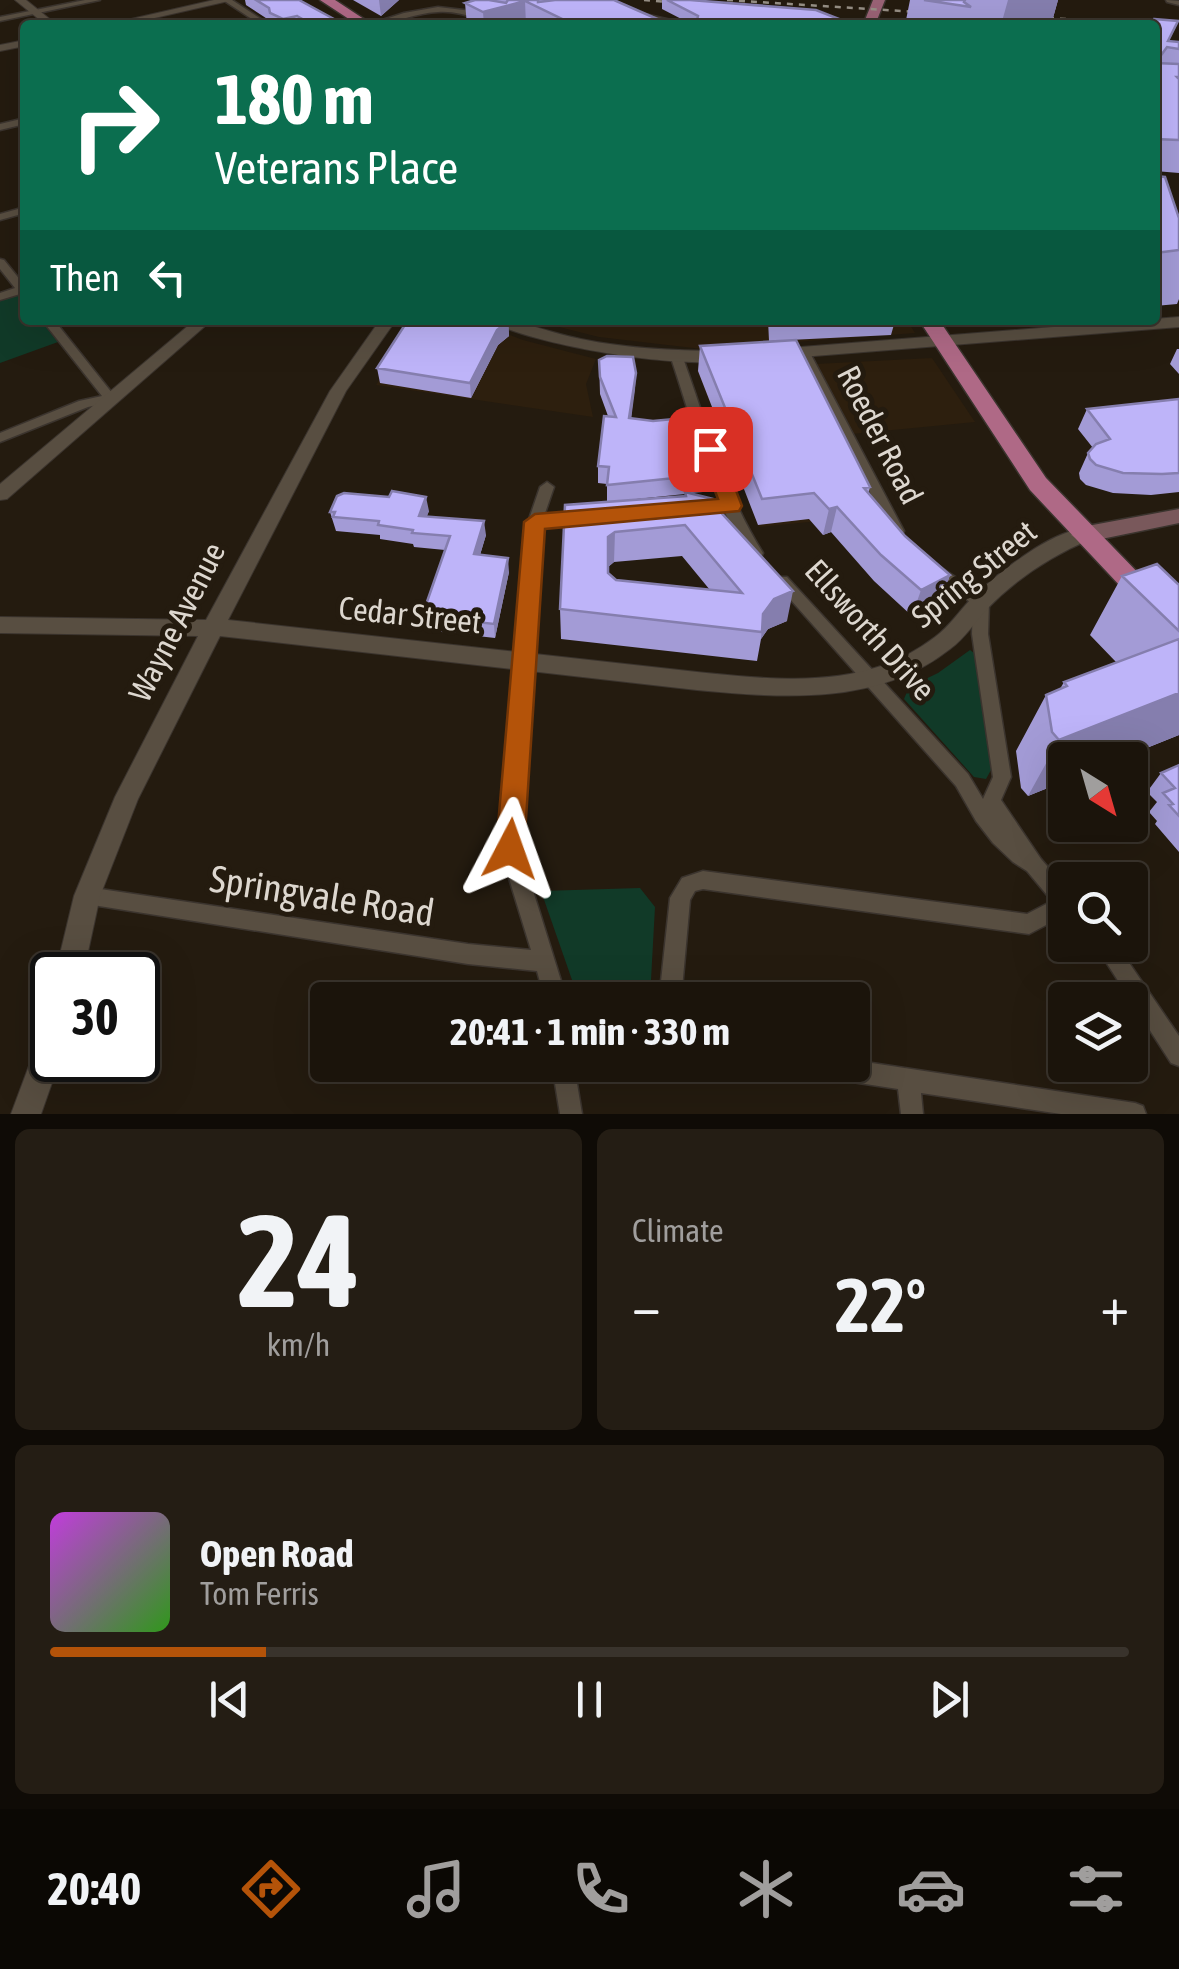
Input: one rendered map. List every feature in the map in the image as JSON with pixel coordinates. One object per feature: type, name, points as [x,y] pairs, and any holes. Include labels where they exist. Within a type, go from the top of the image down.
[{"type":"highway","points":[[320,2],[342,20]]},
{"type":"highway","points":[[320,2],[358,20]]},
{"type":"highway","points":[[932,325],[1038,484],[1082,535],[1179,632]]},
{"type":"main road","name":"Spring Street","points":[[1082,535],[1179,516]]},
{"type":"street","points":[[20,0],[46,20]]},
{"type":"street","points":[[0,19],[96,0]]},
{"type":"street","points":[[133,20],[227,0],[257,20]]},
{"type":"street","points":[[1170,0],[1179,3]]},
{"type":"street","points":[[389,20],[428,10],[474,10],[494,20]]},
{"type":"street","points":[[617,11],[668,20]]},
{"type":"street","points":[[0,262],[20,285]]},
{"type":"street","points":[[52,325],[110,398]]},
{"type":"street","points":[[0,494],[198,325]]},
{"type":"street","name":"Wayne Avenue","points":[[75,952],[88,896],[127,798],[338,391],[384,325]]},
{"type":"street","points":[[515,325],[573,342],[676,358],[804,353],[1145,325]]},
{"type":"street","name":"Roeder Road","points":[[804,353],[894,528],[905,541]]},
{"type":"street","name":"Ellsworth Drive","points":[[676,358],[723,507],[745,541],[962,780],[978,810],[1019,856],[1034,865]]},
{"type":"street","points":[[0,438],[84,404],[110,398]]},
{"type":"street","points":[[547,487],[535,522],[510,849],[551,982]]},
{"type":"street","points":[[535,522],[606,516]]},
{"type":"street","name":"Spring Street","points":[[870,679],[920,658],[944,642],[981,602],[1034,560],[1082,535]]},
{"type":"street","points":[[920,560],[981,602]]},
{"type":"street","name":"Ellsworth Drive","points":[[981,602],[980,634],[1002,777],[991,800],[1048,882]]},
{"type":"street","name":"Cedar Street","points":[[0,625],[212,628],[773,688],[830,687],[870,679]]},
{"type":"street","points":[[672,982],[680,898],[688,884],[703,880],[1029,924],[1048,913]]},
{"type":"street","name":"Springvale Road","points":[[88,896],[546,962]]},
{"type":"street","points":[[1117,962],[1179,1055]]},
{"type":"street","points":[[870,1073],[1135,1114]]},
{"type":"street","points":[[908,1079],[912,1114]]},
{"type":"street","points":[[26,1114],[37,1082]]},
{"type":"street","points":[[566,1082],[571,1114]]},
{"type":"shaded area","points":[[416,325],[484,325],[523,340],[596,359],[586,384],[593,417],[376,385]]},
{"type":"shaded area","points":[[551,325],[910,325],[915,333],[702,349],[599,337]]},
{"type":"shaded area","points":[[932,358],[975,422],[831,436],[868,516],[759,527],[697,370]]},
{"type":"green space","points":[[19,295],[20,325],[44,325],[58,342],[0,363],[0,301]]},
{"type":"green space","points":[[970,650],[974,653],[991,770],[986,779],[974,777],[904,699],[909,687],[938,673]]},
{"type":"green space","points":[[640,888],[655,907],[651,982],[573,982],[541,891]]},
{"type":"building","points":[[256,0],[299,0],[334,19],[283,19],[270,13]]},
{"type":"building","points":[[475,0],[614,0],[660,20],[558,20],[562,19],[525,1],[483,12],[465,3]]},
{"type":"building","points":[[667,0],[816,10],[839,19],[697,20],[698,16]]},
{"type":"building","points":[[924,0],[965,0],[971,7]]},
{"type":"building","points":[[1154,19],[1178,21],[1168,41],[1179,42],[1179,49],[1167,47],[1160,53],[1160,20]]},
{"type":"building","points":[[1160,63],[1179,64],[1179,140],[1160,139]]},
{"type":"building","points":[[1160,176],[1165,177],[1179,218],[1179,250],[1160,252]]},
{"type":"building","points":[[405,325],[503,325],[470,383],[377,368]]},
{"type":"building","points":[[796,340],[870,487],[864,488],[905,536],[950,575],[921,590],[881,555],[837,507],[829,509],[814,493],[762,499],[700,346]]},
{"type":"building","points":[[607,356],[633,357],[636,373],[629,418],[684,418],[704,475],[607,485],[609,467],[598,466],[604,416],[616,417],[600,377],[599,360]]},
{"type":"building","points":[[1179,399],[1179,473],[1123,473],[1096,465],[1090,459],[1088,453],[1096,444],[1110,439],[1087,409]]},
{"type":"building","points":[[392,491],[426,497],[419,516],[484,521],[474,554],[508,558],[494,624],[422,616],[450,536],[412,533],[413,530],[378,525],[379,521],[333,517],[335,512],[330,512],[337,496],[344,493],[389,497]]},
{"type":"building","points":[[685,492],[720,504],[715,506],[793,591],[774,599],[763,614],[762,632],[560,609],[565,505],[686,496]],"holes":[[[685,525],[742,593],[616,580],[608,573],[608,537],[615,532]]]},
{"type":"building","points":[[1157,564],[1179,585],[1179,631],[1122,576]]},
{"type":"building","points":[[1179,639],[1179,693],[1059,740],[1052,732],[1046,695],[1067,686],[1064,682]]},
{"type":"building","points":[[1179,765],[1179,816],[1163,793],[1175,788],[1161,773]]},
{"type":"railway","points":[[644,0],[689,4]]},
{"type":"railway","points":[[727,0],[934,13]]},
{"type":"railway","points":[[1024,17],[1090,20]]},
{"type":"railway","points":[[1160,23],[1179,24]]},
{"type":"route","points":[[510,849],[535,522],[731,506],[710,449]]}]
